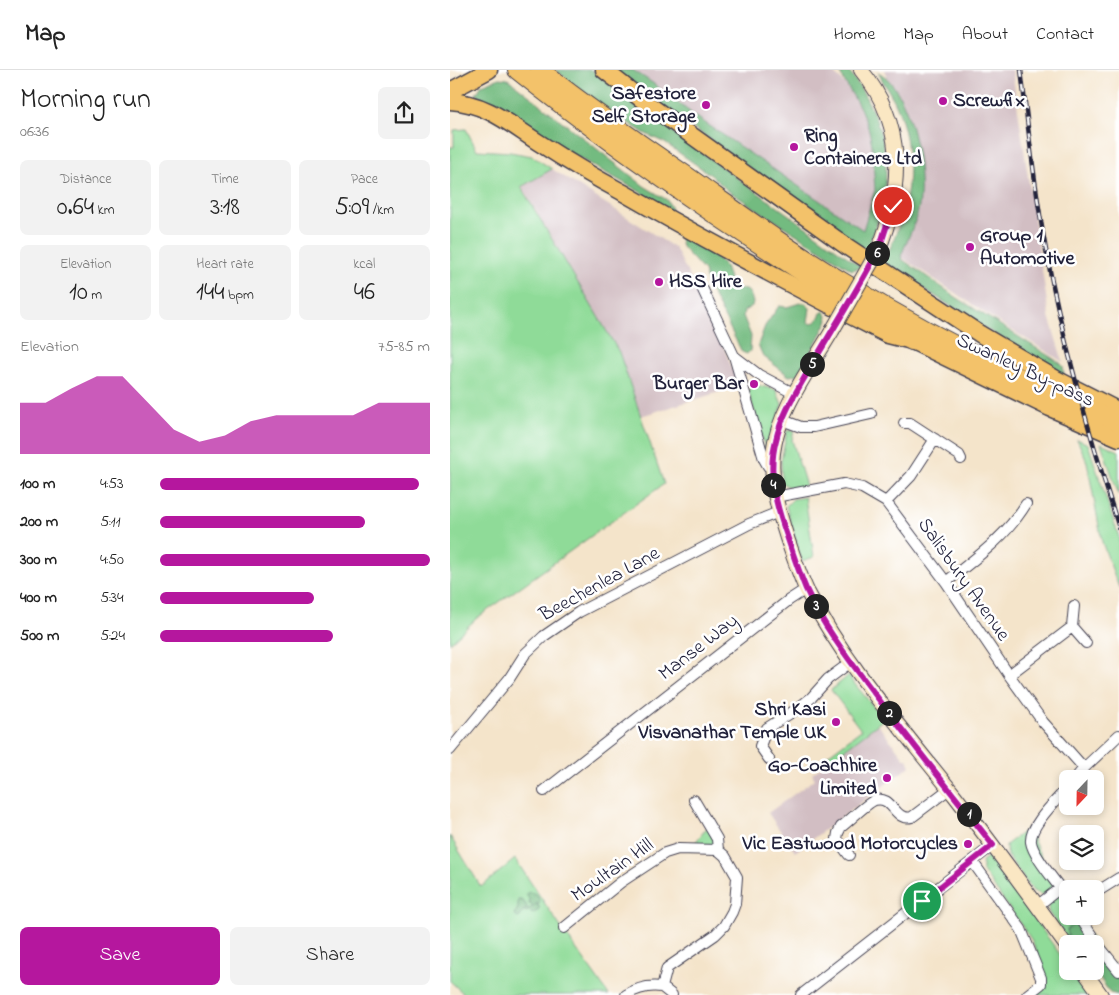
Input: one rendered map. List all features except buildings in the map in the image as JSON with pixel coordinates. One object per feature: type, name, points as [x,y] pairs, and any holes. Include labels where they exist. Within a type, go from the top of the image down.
[{"type":"highway","points":[[450,91],[489,70]]},
{"type":"highway","points":[[517,70],[612,143],[753,241],[912,341]]},
{"type":"highway","points":[[540,70],[623,132],[842,282],[926,329],[1051,393],[1119,422]]},
{"type":"highway","points":[[604,70],[854,251],[980,334],[1056,379],[1119,410]]},
{"type":"highway","name":"Swanley By-pass","points":[[450,101],[480,106],[501,116],[541,144],[612,187],[738,257],[888,335],[912,341],[1050,408],[1119,438]]},
{"type":"main road","points":[[860,70],[872,87],[886,114],[892,135],[896,156],[893,206],[878,251],[795,394],[782,420],[776,441],[772,468],[778,512],[806,589],[851,662],[920,754],[993,845],[1059,936]]},
{"type":"main road","points":[[1090,980],[1101,995]]},
{"type":"street","points":[[703,290],[734,356],[764,458],[768,466],[772,468]]},
{"type":"street","points":[[734,356],[759,375],[795,394]]},
{"type":"street","points":[[782,420],[801,427],[871,414]]},
{"type":"street","points":[[904,423],[910,423],[961,458]]},
{"type":"street","points":[[886,502],[911,476],[935,439]]},
{"type":"street","name":"Salisbury Avenue","points":[[775,496],[844,484],[862,488],[886,502],[946,582],[1008,675],[1043,722],[1084,768]]},
{"type":"street","points":[[946,582],[998,540],[1012,525],[1026,504]]},
{"type":"street","name":"Beechenlea Lane","points":[[450,750],[509,678],[525,654],[544,636],[579,612],[744,527],[778,512]]},
{"type":"street","name":"Manse Way","points":[[544,792],[789,600],[806,589]]},
{"type":"street","points":[[1074,606],[1072,627],[1086,643]]},
{"type":"street","points":[[1008,675],[1072,627]]},
{"type":"street","points":[[769,759],[760,746],[767,728],[797,709],[811,698],[828,679],[851,662]]},
{"type":"street","points":[[1084,768],[1119,735]]},
{"type":"street","points":[[850,855],[837,839],[838,833],[841,827],[875,800],[888,802],[900,816],[906,819],[912,818],[949,789]]},
{"type":"street","points":[[1037,906],[1060,888],[1035,851],[1031,842],[1032,832],[1059,799]]},
{"type":"street","points":[[662,987],[667,968],[715,935],[724,926],[735,904],[737,877],[726,856],[718,850],[717,839],[694,800]]},
{"type":"street","points":[[801,995],[993,845]]},
{"type":"street","name":"Moultain Hill","points":[[564,928],[620,882],[665,853],[678,849],[718,850]]},
{"type":"street","points":[[972,861],[1021,929],[1035,962],[1041,978],[1041,984],[1027,995]]},
{"type":"street","points":[[1104,888],[1119,878]]},
{"type":"street","points":[[1085,925],[1119,971]]},
{"type":"street","points":[[626,995],[635,990],[651,986],[662,987],[672,995]]},
{"type":"shaded area","points":[[633,70],[830,70],[849,87],[869,130],[875,190],[863,230],[695,116]]},
{"type":"shaded area","points":[[884,70],[1012,70],[1049,316],[1063,362],[901,257],[919,206],[899,94]]},
{"type":"shaded area","points":[[552,169],[675,248],[715,326],[739,386],[641,416],[619,352],[522,187]]},
{"type":"shaded area","points":[[877,724],[905,759],[907,759],[910,766],[795,852],[768,813],[815,779],[812,774]]},
{"type":"green space","points":[[555,70],[592,70],[626,98],[860,266],[859,268],[852,270],[727,190],[711,175],[665,143],[644,133],[611,112]]},
{"type":"green space","points":[[613,70],[633,70],[695,116],[863,230],[875,190],[872,145],[869,130],[860,108],[838,70],[847,70],[860,87],[870,106],[883,141],[886,176],[884,194],[881,211],[868,247],[866,249],[858,246]]},
{"type":"green space","points":[[878,72],[889,81],[899,95],[907,113],[913,133],[920,173],[918,212],[901,256],[903,260],[956,297],[1060,363],[1063,366],[1064,376],[1057,374],[885,264],[884,261],[900,224],[905,205],[909,168],[908,148],[898,109]]},
{"type":"green space","points":[[500,78],[508,79],[644,186],[667,200],[672,209],[669,210],[637,190],[539,136],[505,109],[476,94],[482,85]]},
{"type":"green space","points":[[466,129],[477,150],[510,152],[532,156],[552,169],[521,187],[619,352],[664,484],[477,618],[450,643],[450,147],[454,147],[454,130]]},
{"type":"green space","points":[[680,238],[697,245],[716,257],[724,265],[732,283],[738,288],[747,290],[749,293],[753,303],[752,306],[744,311],[743,316],[751,336],[750,351],[747,354],[742,352],[708,285],[704,271],[682,247]]},
{"type":"green space","points":[[805,303],[810,308],[808,322],[810,324],[817,321],[821,313],[825,311],[828,320],[801,370],[796,375],[789,376],[763,356],[758,345],[765,326],[779,306],[787,307]]},
{"type":"green space","points":[[757,385],[776,390],[782,404],[767,454],[748,390]]},
{"type":"green space","points":[[794,430],[792,440],[806,486],[791,488],[782,483],[781,461],[787,431]]},
{"type":"green space","points":[[1077,439],[1088,444],[1119,537],[1119,588],[1102,542],[1087,462]]},
{"type":"green space","points":[[1101,443],[1119,451],[1119,496]]},
{"type":"green space","points":[[805,497],[814,557],[802,561],[786,506],[793,499]]},
{"type":"green space","points":[[848,676],[884,719],[823,766],[820,761],[861,730],[831,690]]},
{"type":"green space","points":[[1033,824],[1030,832],[1053,885],[1050,891],[1043,895],[1033,891],[1007,855],[1006,845]]},
{"type":"green space","points":[[709,825],[718,850],[690,849]]},
{"type":"green space","points":[[450,836],[481,887],[515,859],[609,995],[465,995],[450,981]]},
{"type":"green space","points":[[989,856],[1059,953],[1059,980],[1079,980],[1090,995],[1033,995],[1042,987],[1037,959],[1038,954],[1031,939],[982,870],[982,861]]},
{"type":"green space","points":[[527,893],[536,894],[540,901],[539,904],[535,904],[539,906],[539,910],[532,914],[529,911],[526,912],[525,909],[518,918],[514,915],[518,908],[518,900],[525,903],[528,909],[533,907],[529,903],[527,896]]},
{"type":"green space","points":[[1059,896],[1059,925],[1073,925],[1067,929],[1068,935],[1065,935],[1049,913],[1048,906],[1055,897]]},
{"type":"green space","points":[[1073,925],[1078,925],[1082,926],[1089,935],[1068,935],[1067,929]]},
{"type":"green space","points":[[1104,956],[1119,976],[1119,995],[1110,993],[1101,980],[1104,980]]},
{"type":"railway","points":[[1021,70],[1040,218],[1051,276],[1067,348],[1119,528]]},
{"type":"place","name":"Screwfix","points":[[943,101]]},
{"type":"place","name":"Safestore Self Storage","points":[[706,105]]},
{"type":"place","name":"Ring Containers Ltd","points":[[794,147]]},
{"type":"place","name":"Group 1 Automotive","points":[[970,247]]},
{"type":"place","name":"HSS Hire","points":[[659,282]]},
{"type":"place","name":"Burger Bar","points":[[754,384]]},
{"type":"place","name":"Shri Kasi Visvanathar Temple UK","points":[[836,722]]},
{"type":"place","name":"Go-Coachhire Limited","points":[[887,778]]},
{"type":"place","name":"Vic Eastwood Motorcycles","points":[[968,844]]},
{"type":"route","points":[[893,206],[878,251],[795,394],[782,420],[776,441],[772,468],[778,512],[806,589],[830,630],[851,662],[920,754],[993,845],[922,901]]}]
